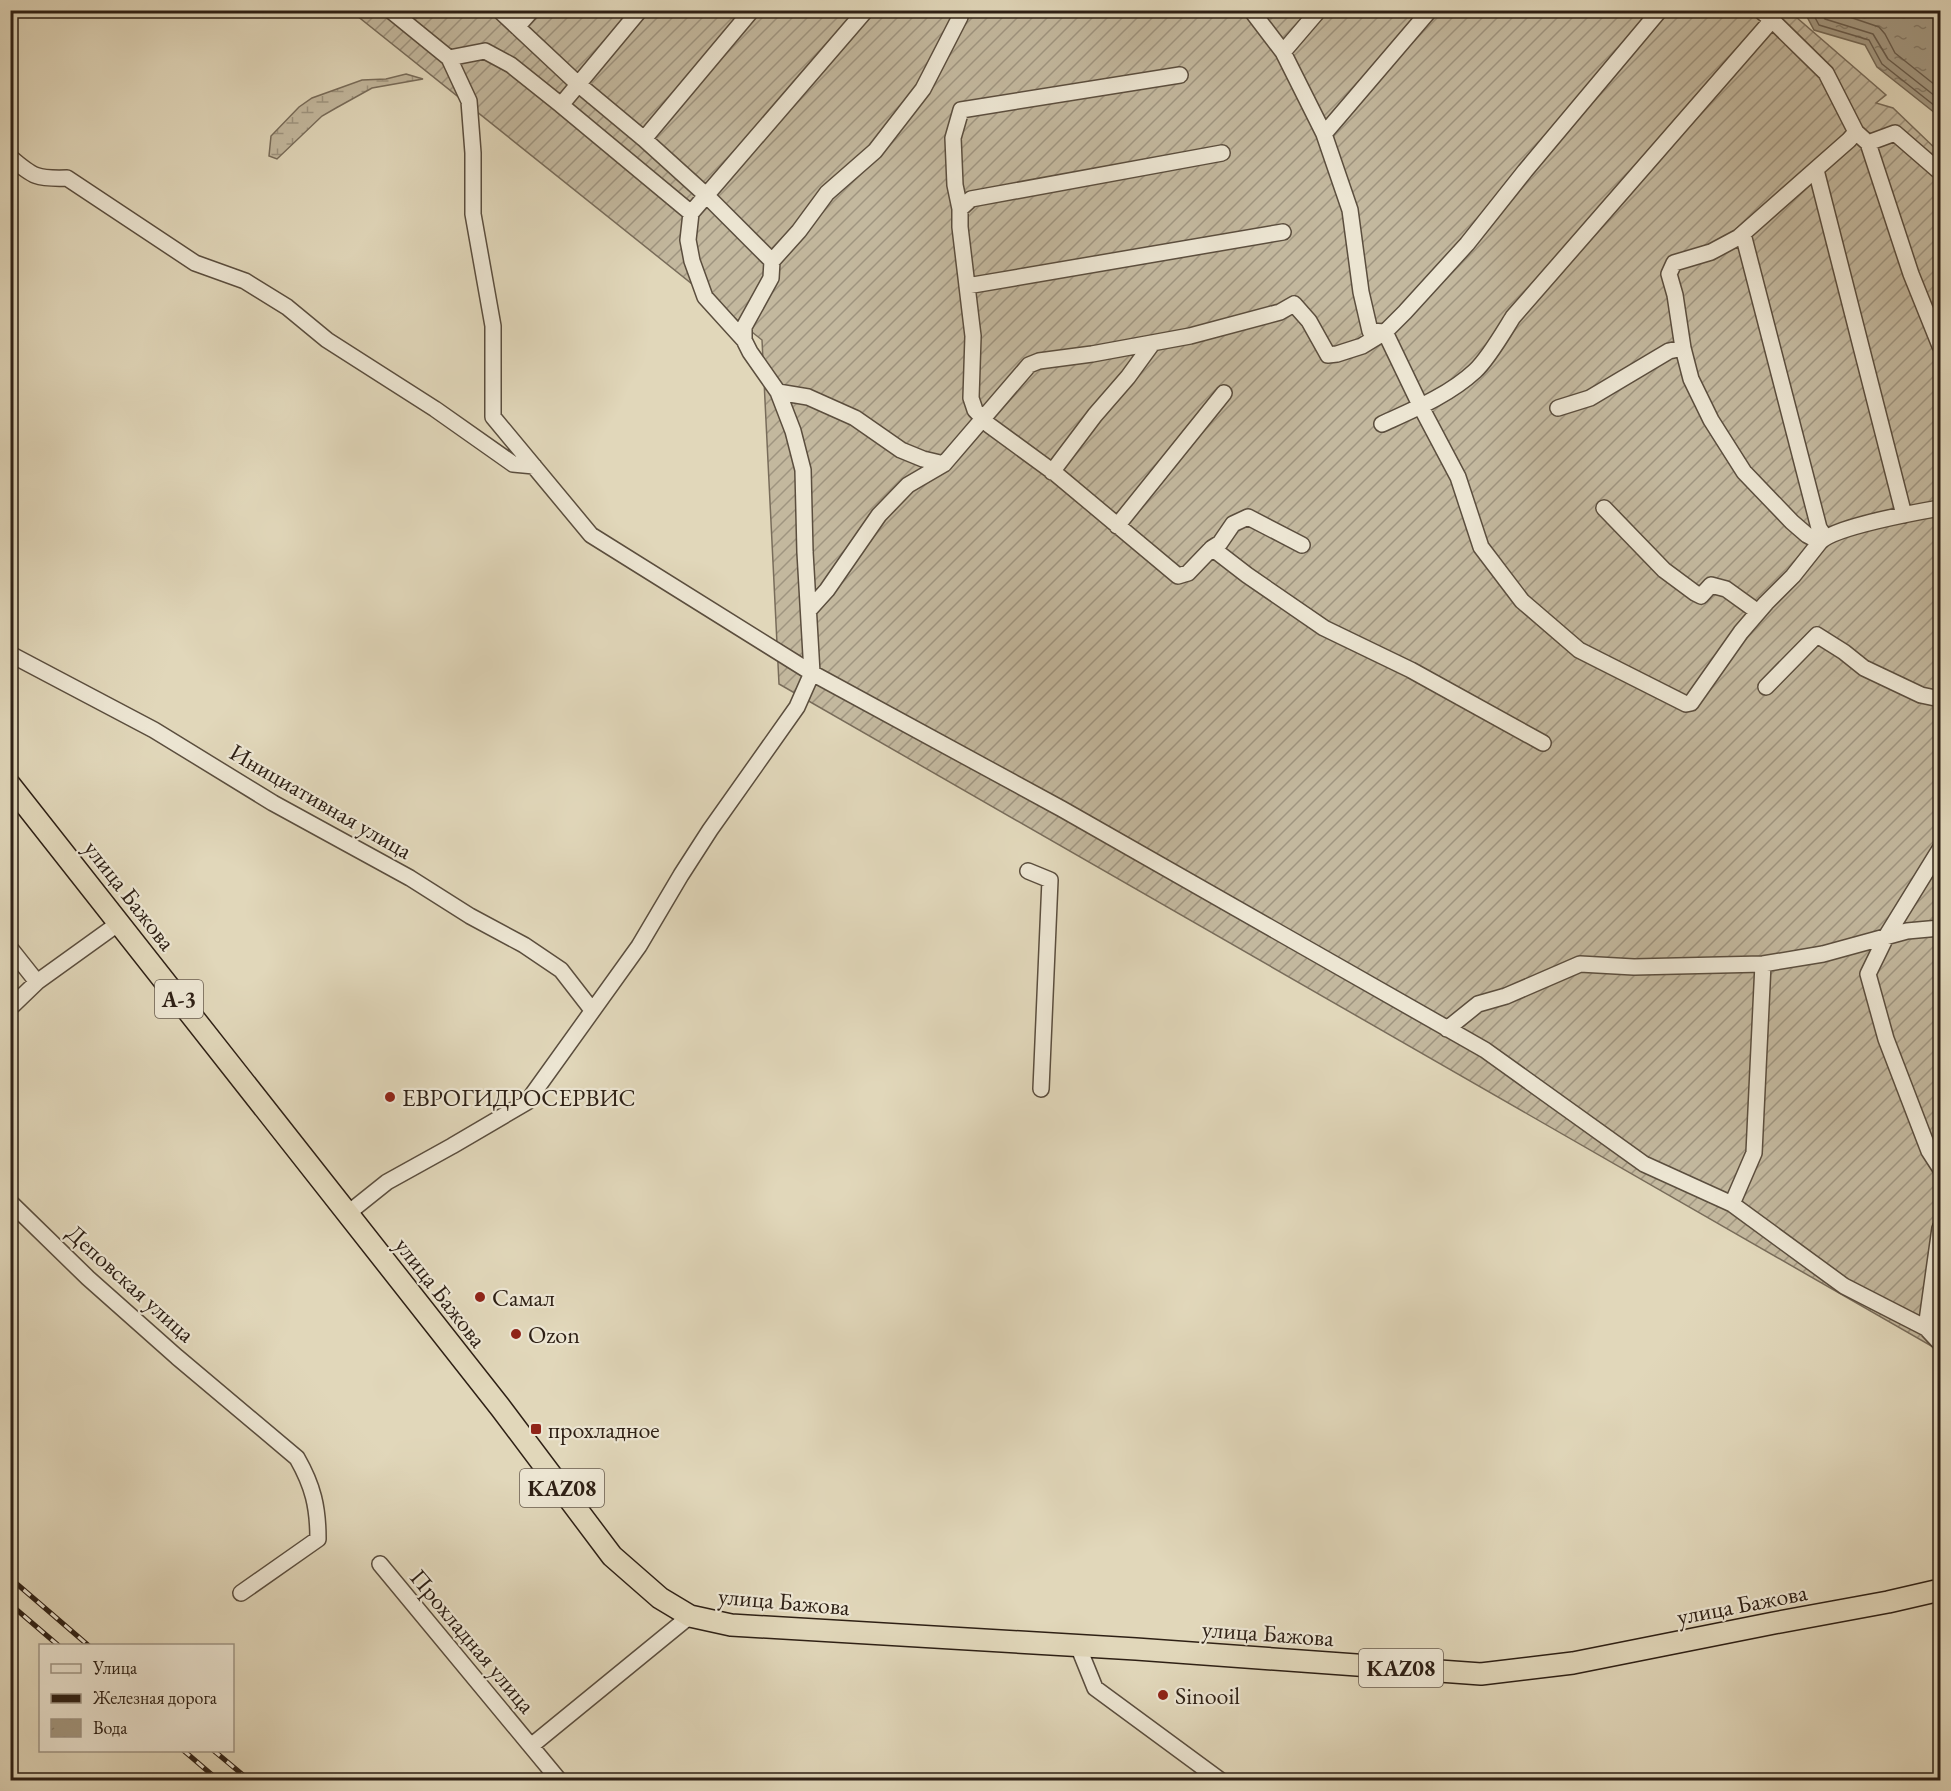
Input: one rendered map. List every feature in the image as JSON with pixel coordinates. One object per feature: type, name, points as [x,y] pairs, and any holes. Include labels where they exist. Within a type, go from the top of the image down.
[{"type":"highway","name":"улица Бажова","points":[[10,784],[500,1407],[612,1556],[660,1598],[690,1616],[731,1625],[1481,1674],[1573,1663],[1941,1590]]},
{"type":"street","points":[[390,10],[449,58],[470,101],[474,153],[473,214],[493,326],[493,417],[591,535],[812,673],[1072,814],[1485,1050],[1644,1164],[1732,1204],[1844,1286],[1926,1328],[1941,1343]]},
{"type":"street","points":[[499,10],[578,84],[707,196],[772,261]]},
{"type":"street","points":[[518,27],[532,10]]},
{"type":"street","points":[[561,105],[640,10]]},
{"type":"street","points":[[644,139],[753,10]]},
{"type":"street","points":[[347,1214],[387,1182],[527,1102],[639,946],[704,839],[797,706],[812,673],[803,470],[793,431],[778,392],[744,340],[705,297],[692,261],[688,240],[691,213],[866,10]]},
{"type":"street","points":[[1251,10],[1283,52],[1324,134],[1350,210],[1361,292],[1370,331],[1385,332]]},
{"type":"street","points":[[1283,52],[1319,10]]},
{"type":"street","points":[[1324,134],[1430,10]]},
{"type":"street","points":[[809,610],[827,591],[879,515],[908,485],[944,464],[1029,365],[1039,361],[1190,336],[1280,312],[1294,304],[1309,321],[1328,355],[1362,346],[1385,332],[1467,244],[1660,10]]},
{"type":"street","points":[[1382,424],[1421,407],[1450,390],[1477,369],[1513,317],[1766,15],[1826,74],[1856,132],[1868,143],[1911,274],[1941,346]]},
{"type":"street","points":[[744,340],[744,327],[771,278],[772,261],[799,231],[827,194],[882,142],[923,88],[960,17]]},
{"type":"street","points":[[449,58],[485,51],[511,65],[691,213]]},
{"type":"street","points":[[1180,75],[961,110],[953,138],[955,185],[960,209],[960,227],[973,336],[971,398],[975,410],[983,418],[1053,472],[1178,576],[1188,573],[1212,548],[1220,543],[1233,524],[1248,517],[1302,545]]},
{"type":"street","points":[[1822,540],[1807,535],[1792,522],[1744,472],[1710,420],[1691,379],[1669,274],[1674,263],[1711,252],[1743,234],[1856,132]]},
{"type":"street","points":[[1868,143],[1895,133],[1941,172]]},
{"type":"street","points":[[960,209],[971,199],[1222,153]]},
{"type":"street","points":[[10,157],[32,175],[48,179],[67,178],[195,263],[245,281],[287,307],[327,340],[435,409],[513,464],[534,466]]},
{"type":"street","points":[[1816,170],[1904,515]]},
{"type":"street","points":[[967,286],[1282,232]]},
{"type":"street","points":[[1743,234],[1822,540]]},
{"type":"street","points":[[1385,332],[1458,477],[1482,547],[1522,601],[1579,650],[1686,704],[1691,703],[1758,612],[1793,576],[1822,540],[1837,532],[1941,508]]},
{"type":"street","points":[[1053,472],[1152,344]]},
{"type":"street","points":[[1558,408],[1590,398],[1669,351],[1683,348]]},
{"type":"street","points":[[778,392],[808,397],[855,418],[900,450],[944,464]]},
{"type":"street","points":[[1117,526],[1224,393]]},
{"type":"street","points":[[1604,508],[1664,570],[1695,593],[1701,596],[1711,585],[1726,589],[1758,612]]},
{"type":"street","points":[[1212,548],[1324,628],[1411,670],[1544,743]]},
{"type":"street","points":[[1766,687],[1817,635],[1864,668],[1921,695],[1941,699]]},
{"type":"street","name":"Инициативная улица","points":[[10,654],[154,730],[273,803],[410,878],[470,916],[524,945],[561,970],[592,1010]]},
{"type":"street","points":[[1941,849],[1887,935],[1868,974],[1886,1039],[1929,1151],[1941,1168]]},
{"type":"street","points":[[1028,871],[1050,880],[1041,1089]]},
{"type":"street","points":[[10,1008],[37,982],[119,923]]},
{"type":"street","points":[[1447,1029],[1478,1004],[1506,996],[1580,964],[1634,967],[1763,964],[1822,954],[1887,935],[1941,928]]},
{"type":"street","points":[[10,948],[37,982]]},
{"type":"street","points":[[1732,1204],[1754,1154],[1763,964]]},
{"type":"street","name":"Деповская улица","points":[[10,1202],[88,1278],[297,1458],[308,1477],[318,1515],[318,1539],[241,1593]]},
{"type":"street","points":[[1926,1328],[1938,1235],[1941,1228]]},
{"type":"street","name":"Прохладная улица","points":[[380,1564],[559,1780]]},
{"type":"street","name":"Прохладная улица","points":[[531,1746],[690,1616]]},
{"type":"street","points":[[1078,1646],[1095,1688],[1220,1780]]},
{"type":"green space","points":[[351,11],[1789,11],[1886,95],[1876,103],[1893,108],[1940,153],[1940,1351],[779,684],[762,340]]},
{"type":"green space","points":[[406,74],[423,79],[372,88],[322,116],[277,159],[269,156],[271,136],[299,107],[312,98],[362,80],[386,79]]},
{"type":"water","points":[[1804,11],[1940,11],[1940,117],[1877,67],[1865,45],[1814,30]]},
{"type":"railway","points":[[10,1578],[87,1644]]},
{"type":"railway","points":[[10,1604],[57,1644]]},
{"type":"railway","points":[[185,1752],[218,1780]]},
{"type":"railway","points":[[215,1752],[249,1780]]},
{"type":"place","name":"ЕВРОГИДРОСЕРВИС","points":[[390,1097]]},
{"type":"place","name":"Самал","points":[[480,1297]]},
{"type":"place","name":"Ozon","points":[[516,1334]]},
{"type":"place","name":"прохладное","points":[[536,1429]]},
{"type":"place","name":"Sinooil","points":[[1163,1695]]}]
